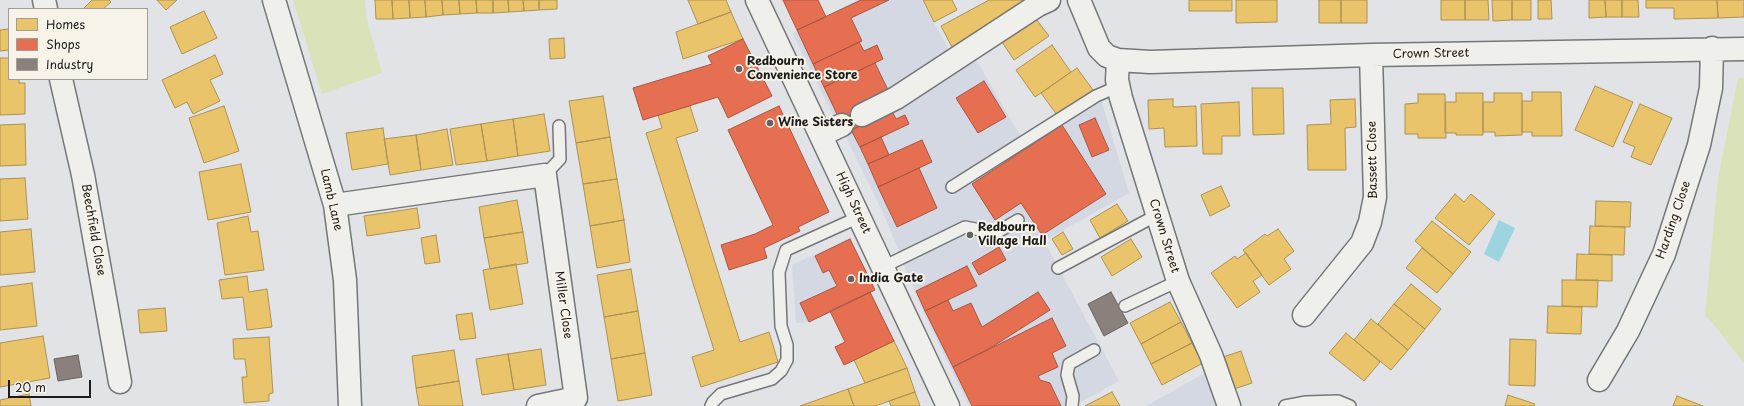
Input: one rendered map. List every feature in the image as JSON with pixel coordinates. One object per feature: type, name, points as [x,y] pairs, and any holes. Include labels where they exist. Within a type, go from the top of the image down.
[{"type":"street","name":"Lamb Lane","points":[[274,0],[334,204],[345,280],[350,406]]},
{"type":"street","name":"High Street","points":[[757,0],[948,406]]},
{"type":"street","points":[[862,115],[896,98],[1038,5],[1049,0]]},
{"type":"street","name":"Crown Street","points":[[1079,0],[1100,48],[1107,56],[1118,60],[1150,62],[1371,55],[1712,48],[1744,49]]},
{"type":"street","name":"Harding Close","points":[[1599,380],[1628,331],[1664,254],[1699,145],[1711,88],[1712,48]]},
{"type":"street","name":"Bassett Close","points":[[1304,314],[1362,243],[1370,222],[1375,197],[1371,55]]},
{"type":"street","name":"Crown Street","points":[[1118,60],[1119,86],[1178,281],[1211,355],[1229,406]]},
{"type":"street","name":"Beechfield Close","points":[[61,80],[83,175],[120,382]]},
{"type":"street","points":[[821,135],[842,125]]},
{"type":"street","points":[[334,204],[545,175]]},
{"type":"street","name":"Miller Close","points":[[538,406],[576,398],[545,175]]},
{"type":"lane","points":[[952,188],[1096,96],[1119,86]]},
{"type":"lane","points":[[545,175],[560,159],[559,126]]},
{"type":"lane","points":[[1058,268],[1157,215]]},
{"type":"lane","points":[[712,406],[713,402],[721,394],[772,378],[782,371],[787,360],[788,345],[781,326],[779,272],[786,250],[859,217]]},
{"type":"lane","points":[[882,267],[965,227],[996,233],[1018,220]]},
{"type":"lane","points":[[1125,306],[1178,281]]},
{"type":"lane","points":[[1072,406],[1073,396],[1067,375],[1069,364],[1094,350]]},
{"type":"lane","points":[[1285,406],[1306,402],[1338,401],[1350,406]]},
{"type":"shaded area","points":[[857,0],[921,0],[951,53],[898,89],[835,119],[793,34]]},
{"type":"shaded area","points":[[973,54],[1022,139],[1098,89],[1129,193],[1044,241],[1119,381],[1077,404],[1077,406],[969,406],[921,307],[885,217],[844,133]]},
{"type":"shaded area","name":"India Gate","points":[[847,239],[872,292],[809,322],[796,323],[792,265]]},
{"type":"shaded area","points":[[1210,370],[1223,406],[1146,406]]},
{"type":"green space","points":[[293,0],[365,0],[366,17],[382,73],[322,94]]},
{"type":"green space","points":[[1738,78],[1744,78],[1744,363],[1710,320],[1705,316],[1718,179]]},
{"type":"water","points":[[1499,220],[1515,228],[1499,262],[1484,254]]},
{"type":"building: Homes","points":[[92,0],[109,0],[111,2],[104,8],[84,8]]},
{"type":"building: Homes","points":[[157,0],[177,0],[166,10]]},
{"type":"building: Homes","points":[[375,0],[392,0],[393,19],[376,19]]},
{"type":"building: Homes","points":[[392,0],[409,0],[410,18],[393,19]]},
{"type":"building: Homes","points":[[409,0],[425,0],[426,17],[410,18]]},
{"type":"building: Homes","points":[[425,0],[442,0],[443,15],[426,17]]},
{"type":"building: Homes","points":[[442,0],[459,0],[460,14],[443,15]]},
{"type":"building: Homes","points":[[459,0],[476,0],[477,13],[460,14]]},
{"type":"building: Homes","points":[[476,0],[493,0],[493,13],[477,13]]},
{"type":"building: Homes","points":[[493,0],[508,0],[509,12],[493,13]]},
{"type":"building: Homes","points":[[508,0],[523,0],[524,11],[509,12]]},
{"type":"building: Homes","points":[[523,0],[539,0],[539,10],[524,11]]},
{"type":"building: Homes","points":[[539,0],[557,0],[557,9],[539,10]]},
{"type":"building: Homes","points":[[688,0],[726,0],[731,12],[698,24]]},
{"type":"building: Homes","points":[[923,0],[952,0],[957,10],[934,22]]},
{"type":"building: Homes","points":[[989,0],[1030,0],[953,49],[941,26]]},
{"type":"building: Homes","points":[[1189,0],[1232,0],[1232,11],[1189,11]]},
{"type":"building: Homes","points":[[1236,0],[1277,0],[1277,22],[1236,23]]},
{"type":"building: Homes","points":[[1319,0],[1341,0],[1341,23],[1319,23]]},
{"type":"building: Homes","points":[[1341,0],[1367,0],[1367,23],[1341,23]]},
{"type":"building: Homes","points":[[1441,0],[1465,0],[1465,20],[1441,20]]},
{"type":"building: Homes","points":[[1465,0],[1488,0],[1489,20],[1465,20]]},
{"type":"building: Homes","points":[[1492,0],[1512,0],[1512,20],[1493,21]]},
{"type":"building: Homes","points":[[1512,0],[1531,0],[1531,20],[1512,20]]},
{"type":"building: Homes","points":[[1538,0],[1551,0],[1552,19],[1538,19]]},
{"type":"building: Homes","points":[[1589,0],[1605,0],[1606,17],[1589,18]]},
{"type":"building: Homes","points":[[1605,0],[1622,0],[1622,17],[1606,17]]},
{"type":"building: Homes","points":[[1622,0],[1638,0],[1639,17],[1622,17]]},
{"type":"building: Homes","points":[[1646,0],[1717,0],[1718,18],[1674,19],[1674,8],[1646,8]]},
{"type":"building: Homes","points":[[1717,0],[1744,0],[1744,17],[1718,18]]},
{"type":"building: Homes","points":[[204,11],[217,38],[182,54],[170,27]]},
{"type":"building: Homes","points":[[731,12],[743,39],[683,59],[676,32]]},
{"type":"building: Homes","points":[[1036,19],[1049,36],[1014,60],[1002,42]]},
{"type":"building: Homes","points":[[8,29],[8,50],[0,51],[0,30]]},
{"type":"building: Homes","points":[[564,38],[565,58],[550,59],[549,39]]},
{"type":"building: Homes","points":[[1052,45],[1071,72],[1035,97],[1016,70]]},
{"type":"building: Homes","points":[[215,55],[223,74],[210,80],[220,101],[193,114],[187,102],[175,108],[162,80]]},
{"type":"building: Homes","points":[[0,58],[8,58],[8,80],[19,80],[19,83],[25,83],[25,114],[0,115]]},
{"type":"building: Homes","points":[[1077,68],[1093,90],[1057,115],[1041,93]]},
{"type":"building: Homes","points":[[1595,86],[1633,102],[1613,147],[1575,130]]},
{"type":"building: Homes","points":[[1252,88],[1283,88],[1284,134],[1253,135]]},
{"type":"building: Homes","points":[[1532,92],[1561,92],[1562,136],[1532,136],[1532,132],[1522,132],[1522,101],[1532,101]]},
{"type":"building: Homes","points":[[1456,93],[1483,93],[1483,135],[1456,135],[1456,133],[1445,133],[1445,102],[1456,102]]},
{"type":"building: Homes","points":[[1494,93],[1522,93],[1522,135],[1495,136],[1495,132],[1483,132],[1483,102],[1494,102]]},
{"type":"building: Homes","points":[[1418,94],[1445,94],[1446,138],[1418,138],[1418,134],[1405,134],[1405,104],[1418,103]]},
{"type":"building: Homes","points":[[603,96],[610,137],[576,143],[569,101]]},
{"type":"building: Homes","points":[[1173,99],[1173,107],[1196,106],[1197,146],[1165,147],[1164,128],[1149,129],[1148,100]]},
{"type":"building: Homes","points":[[1355,99],[1356,127],[1345,128],[1346,170],[1308,170],[1307,125],[1331,124],[1330,100]]},
{"type":"building: Homes","points":[[1239,102],[1240,136],[1222,136],[1222,154],[1203,154],[1201,104]]},
{"type":"building: Homes","points":[[1640,104],[1672,118],[1651,165],[1631,157],[1635,147],[1623,142]]},
{"type":"building: Homes","points":[[224,106],[239,151],[204,163],[189,118]]},
{"type":"building: Homes","points":[[690,106],[698,131],[676,138],[740,342],[769,332],[778,362],[701,387],[692,357],[714,350],[646,133],[662,128],[658,115]]},
{"type":"building: Homes","points":[[544,114],[550,151],[518,156],[513,119]]},
{"type":"building: Homes","points":[[513,119],[518,156],[487,161],[481,124]]},
{"type":"building: Homes","points":[[25,124],[26,165],[0,166],[0,125]]},
{"type":"building: Homes","points":[[481,124],[487,161],[456,165],[450,129]]},
{"type":"building: Homes","points":[[383,128],[388,164],[352,170],[346,133]]},
{"type":"building: Homes","points":[[447,129],[453,165],[421,170],[416,135]]},
{"type":"building: Homes","points":[[416,135],[421,170],[390,175],[384,139]]},
{"type":"building: Homes","points":[[610,137],[617,179],[583,184],[576,143]]},
{"type":"building: Homes","points":[[241,164],[251,212],[208,220],[199,172]]},
{"type":"building: Homes","points":[[25,178],[28,219],[0,221],[0,179]]},
{"type":"building: Homes","points":[[617,179],[624,220],[590,226],[583,184]]},
{"type":"building: Homes","points":[[1221,186],[1230,206],[1210,216],[1201,195]]},
{"type":"building: Homes","points":[[1455,194],[1464,202],[1471,194],[1495,214],[1469,245],[1435,218]]},
{"type":"building: Homes","points":[[517,200],[523,232],[484,238],[479,207]]},
{"type":"building: Homes","points":[[1596,201],[1631,202],[1630,227],[1595,226]]},
{"type":"building: Homes","points":[[1117,204],[1128,221],[1100,238],[1090,220]]},
{"type":"building: Homes","points":[[417,208],[420,228],[367,236],[364,216]]},
{"type":"building: Homes","points":[[248,216],[251,232],[258,231],[264,270],[225,275],[217,223]]},
{"type":"building: Homes","points":[[624,220],[630,262],[597,268],[590,226]]},
{"type":"building: Homes","points":[[1432,221],[1471,252],[1453,274],[1415,241]]},
{"type":"building: Homes","points":[[1590,226],[1625,227],[1624,255],[1589,254]]},
{"type":"building: Homes","points":[[31,229],[35,272],[0,275],[0,232]]},
{"type":"building: Homes","points":[[1278,229],[1294,251],[1284,259],[1291,269],[1269,285],[1243,250],[1265,234],[1267,236]]},
{"type":"building: Homes","points":[[523,232],[528,263],[490,269],[484,238]]},
{"type":"building: Homes","points":[[1063,232],[1073,249],[1062,255],[1052,239]]},
{"type":"building: Homes","points":[[436,235],[440,262],[425,264],[421,238]]},
{"type":"building: Homes","points":[[1131,239],[1142,257],[1112,276],[1101,257]]},
{"type":"building: Homes","points":[[1422,248],[1453,274],[1437,293],[1406,268]]},
{"type":"building: Homes","points":[[1246,253],[1262,275],[1253,281],[1260,292],[1237,308],[1211,273],[1235,256],[1237,259]]},
{"type":"building: Homes","points":[[1577,254],[1612,255],[1612,281],[1576,280]]},
{"type":"building: Homes","points":[[516,264],[523,304],[490,310],[483,270]]},
{"type":"building: Homes","points":[[631,269],[638,311],[604,317],[597,275]]},
{"type":"building: Homes","points":[[247,276],[249,292],[267,289],[272,327],[247,330],[243,297],[222,299],[219,280]]},
{"type":"building: Homes","points":[[1562,280],[1598,280],[1597,307],[1562,306]]},
{"type":"building: Homes","points":[[32,283],[37,326],[0,330],[0,287]]},
{"type":"building: Homes","points":[[1411,284],[1441,309],[1425,329],[1394,304]]},
{"type":"building: Homes","points":[[1170,302],[1181,322],[1141,344],[1130,323]]},
{"type":"building: Homes","points":[[1394,304],[1425,329],[1408,350],[1378,324]]},
{"type":"building: Homes","points":[[1548,306],[1582,307],[1581,334],[1547,333]]},
{"type":"building: Homes","points":[[165,308],[167,331],[140,333],[138,310]]},
{"type":"building: Homes","points":[[638,311],[645,353],[611,359],[604,317]]},
{"type":"building: Homes","points":[[472,313],[476,338],[460,340],[456,315]]},
{"type":"building: Homes","points":[[1371,319],[1408,350],[1391,370],[1354,340]]},
{"type":"building: Homes","points":[[1181,322],[1192,343],[1151,364],[1141,344]]},
{"type":"building: Homes","points":[[1346,333],[1380,362],[1364,381],[1329,353]]},
{"type":"building: Homes","points":[[43,336],[50,378],[0,387],[0,343]]},
{"type":"building: Homes","points":[[269,337],[273,393],[269,394],[269,401],[244,403],[242,377],[247,377],[245,359],[234,359],[233,339]]},
{"type":"building: Homes","points":[[1510,339],[1536,340],[1535,386],[1509,385]]},
{"type":"building: Homes","points":[[894,341],[907,368],[865,383],[854,360]]},
{"type":"building: Homes","points":[[1192,343],[1203,363],[1162,385],[1151,364]]},
{"type":"building: Homes","points":[[541,349],[546,385],[514,390],[508,354]]},
{"type":"building: Homes","points":[[454,350],[459,381],[416,388],[412,356]]},
{"type":"building: Homes","points":[[1241,351],[1252,383],[1234,389],[1223,357]]},
{"type":"building: Homes","points":[[645,353],[652,395],[618,401],[611,359]]},
{"type":"building: Homes","points":[[508,354],[514,390],[482,395],[476,359]]},
{"type":"building: Homes","points":[[907,368],[915,392],[875,406],[854,406],[848,389]]},
{"type":"building: Homes","points":[[459,381],[463,406],[419,406],[416,388]]},
{"type":"building: Homes","points":[[848,389],[854,406],[800,406]]},
{"type":"building: Homes","points":[[915,392],[920,406],[891,406],[889,401]]},
{"type":"building: Homes","points":[[1112,392],[1120,406],[1085,406]]},
{"type":"building: Homes","points":[[29,394],[31,406],[0,406],[0,400]]},
{"type":"building: Homes","points":[[1508,395],[1535,404],[1534,406],[1505,406]]},
{"type":"building: Homes","points":[[1677,396],[1703,406],[1673,406]]},
{"type":"building: Shops","points":[[783,0],[818,0],[826,17],[797,30]]},
{"type":"building: Shops","points":[[861,0],[889,0],[851,18],[862,41],[813,64],[797,30]]},
{"type":"building: Shops","points":[[743,39],[772,96],[728,118],[718,97],[643,120],[633,88],[712,64],[708,56]]},
{"type":"building: Shops","points":[[859,42],[864,51],[877,45],[883,59],[824,87],[813,64]]},
{"type":"building: Shops","points":[[875,63],[889,92],[866,123],[846,133],[824,87]]},
{"type":"building: Shops","points":[[984,81],[1006,117],[978,133],[956,98]]},
{"type":"building: Shops","points":[[779,106],[829,212],[798,227],[800,231],[764,248],[767,258],[729,270],[721,245],[755,234],[773,225],[728,130]]},
{"type":"building: Shops","points":[[892,111],[896,119],[905,115],[909,124],[860,147],[851,130]]},
{"type":"building: Shops","points":[[1095,118],[1109,150],[1092,157],[1079,125]]},
{"type":"building: Shops","points":[[1062,125],[1106,194],[1042,235],[1021,203],[995,220],[972,184]]},
{"type":"building: Shops","points":[[881,137],[889,155],[868,164],[860,147]]},
{"type":"building: Shops","points":[[922,140],[932,162],[878,187],[868,164]]},
{"type":"building: Shops","points":[[919,168],[937,208],[897,227],[878,187]]},
{"type":"building: Shops","name":"India Gate","points":[[850,239],[875,290],[809,322],[800,303],[837,286],[829,270],[823,273],[815,256]]},
{"type":"building: Shops","points":[[999,247],[1006,260],[979,275],[972,263]]},
{"type":"building: Shops","points":[[967,266],[977,286],[925,311],[916,291]]},
{"type":"building: Shops","points":[[870,292],[894,341],[844,365],[835,347],[845,342],[830,311]]},
{"type":"building: Shops","points":[[1038,292],[1050,310],[992,347],[953,367],[925,311],[948,300],[953,311],[971,303],[982,327]]},
{"type":"building: Shops","points":[[1052,318],[1066,346],[1052,353],[1058,367],[1038,376],[1040,380],[1050,383],[1061,406],[972,406],[953,367]]},
{"type":"building: Industry","points":[[1111,292],[1128,323],[1104,336],[1088,304]]},
{"type":"building: Industry","points":[[78,355],[82,377],[58,381],[54,359]]},
{"type":"place","name":"Redbourn Convenience Store","points":[[739,69]]},
{"type":"place","name":"Wine Sisters","points":[[770,123]]},
{"type":"place","name":"Redbourn Village Hall","points":[[970,235]]},
{"type":"place","name":"India Gate","points":[[851,279]]}]
